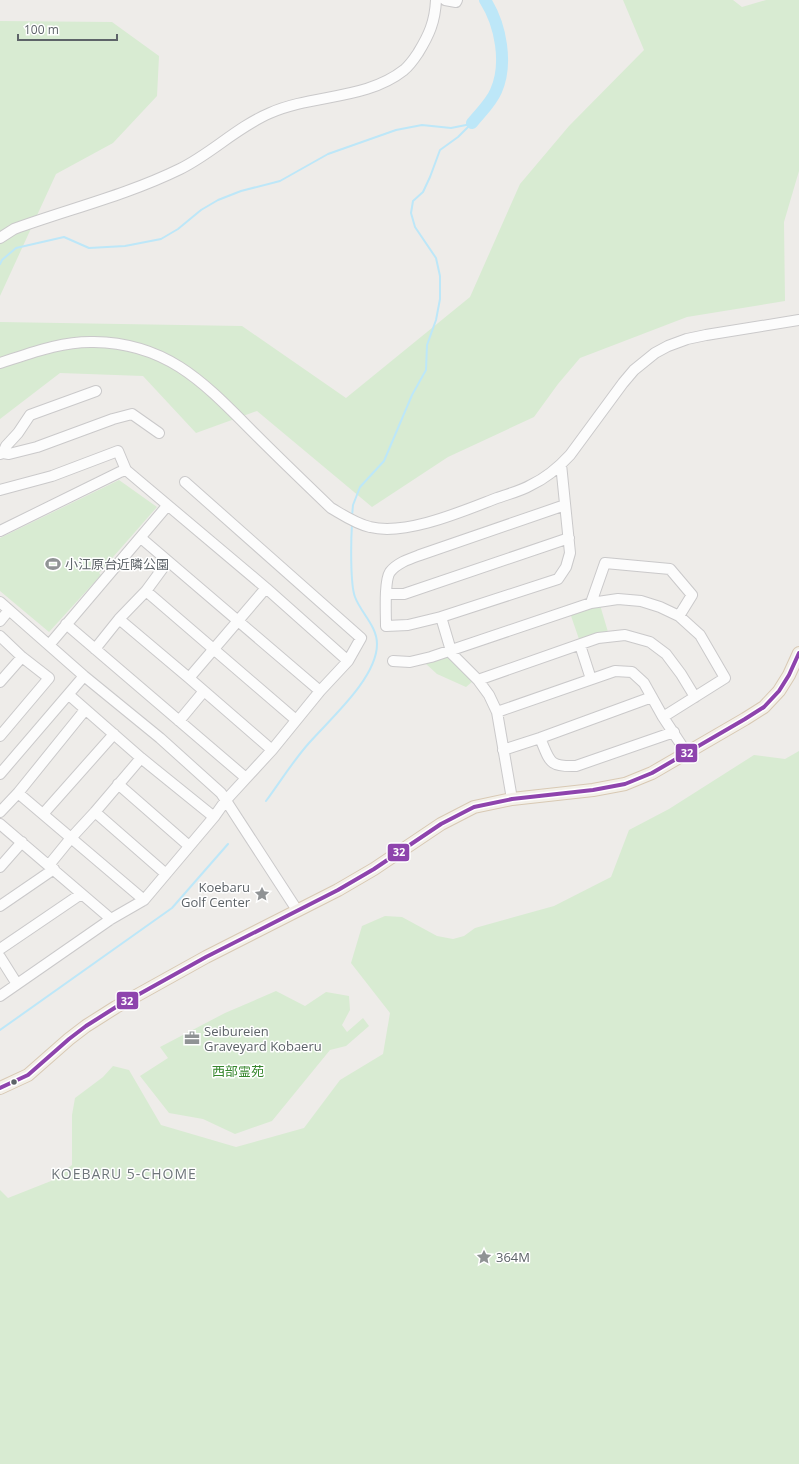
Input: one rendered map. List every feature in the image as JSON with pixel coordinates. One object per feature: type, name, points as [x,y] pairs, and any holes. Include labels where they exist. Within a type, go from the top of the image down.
[{"type":"main road","points":[[0,1088],[28,1075],[80,1030],[116,1007],[206,957],[338,890],[374,869],[441,824],[474,807],[512,799],[593,790],[625,784],[652,773],[764,707],[790,675],[799,653]]},
{"type":"street","points":[[0,238],[14,229],[151,184],[182,168],[255,120],[270,113],[295,105],[369,88],[391,78],[405,69],[412,62],[428,36],[436,12],[436,0]]},
{"type":"street","points":[[445,0],[452,2],[456,2],[457,0]]},
{"type":"street","points":[[0,363],[54,346],[93,342],[108,342],[140,348],[161,356],[174,362],[206,385],[296,475],[332,508],[344,516],[370,527],[391,528],[416,526],[467,510],[531,485],[561,464],[581,442],[634,370],[655,353],[668,346],[699,336],[799,320]]},
{"type":"street","points":[[96,391],[30,415],[2,453],[9,454],[37,447],[113,419],[132,414],[159,433]]},
{"type":"street","points":[[0,490],[52,476],[118,451],[126,470],[266,588],[348,661]]},
{"type":"street","points":[[561,464],[570,552],[566,567],[558,579],[441,617],[408,625],[386,626],[386,594],[389,574],[395,567],[406,560],[565,505]]},
{"type":"street","points":[[0,531],[126,470]]},
{"type":"street","points":[[0,996],[111,919],[144,900],[214,818],[226,800],[272,750],[320,691],[348,661],[361,638],[185,482]]},
{"type":"street","points":[[49,644],[168,506]]},
{"type":"street","points":[[141,538],[320,691]]},
{"type":"street","points":[[386,594],[404,594],[569,538]]},
{"type":"street","points":[[95,649],[119,619],[146,591],[168,561]]},
{"type":"street","points":[[591,603],[605,563],[670,569],[692,595],[678,616]]},
{"type":"street","points":[[189,678],[266,588]]},
{"type":"street","points":[[146,591],[296,720]]},
{"type":"street","points":[[393,661],[410,662],[431,657],[591,603],[618,599],[641,600],[678,616],[700,635],[725,678],[663,717]]},
{"type":"street","points":[[0,602],[84,676],[160,738],[221,792],[297,910]]},
{"type":"street","points":[[0,621],[9,610]]},
{"type":"street","points":[[441,617],[452,654],[478,680],[489,695],[496,712],[512,799]]},
{"type":"street","points":[[119,619],[272,750]]},
{"type":"street","points":[[66,624],[246,778]]},
{"type":"street","points":[[478,680],[598,638],[626,635],[650,642],[666,654],[681,674],[695,697]]},
{"type":"street","points":[[0,636],[22,657],[49,678],[0,736]]},
{"type":"street","points":[[580,645],[591,679]]},
{"type":"street","points":[[0,682],[22,657]]},
{"type":"street","points":[[496,712],[615,671],[632,672],[644,683],[663,717],[686,752]]},
{"type":"street","points":[[0,774],[84,676]]},
{"type":"street","points":[[179,721],[204,691]]},
{"type":"street","points":[[69,694],[141,758],[214,818]]},
{"type":"street","points":[[503,750],[652,697]]},
{"type":"street","points":[[0,812],[18,793],[86,710]]},
{"type":"street","points":[[540,738],[549,760],[560,766],[576,766],[674,732]]},
{"type":"street","points":[[43,814],[114,734]]},
{"type":"street","points":[[0,906],[51,867],[71,838],[141,758]]},
{"type":"street","points":[[118,784],[189,846]]},
{"type":"street","points":[[18,793],[144,900]]},
{"type":"street","points":[[95,812],[166,874]]},
{"type":"street","points":[[0,824],[111,919]]},
{"type":"street","points":[[0,867],[22,842]]},
{"type":"street","points":[[0,949],[81,894]]},
{"type":"street","points":[[0,957],[17,984]]},
{"type":"green space","points":[[623,0],[733,0],[742,7],[766,0],[799,0],[799,171],[784,222],[785,301],[687,317],[580,358],[558,384],[534,417],[448,457],[372,507],[257,411],[196,433],[143,376],[60,373],[0,419],[0,322],[242,326],[346,398],[470,297],[520,184],[569,126],[644,50]]},
{"type":"green space","points":[[0,21],[112,22],[159,56],[157,96],[113,143],[56,174],[0,296]]},
{"type":"green space","name":"小江原台近隣公園","points":[[119,480],[157,507],[99,573],[101,575],[49,632],[0,591],[0,538]]},
{"type":"green space","points":[[600,605],[608,632],[580,642],[570,613]]},
{"type":"green space","points":[[449,656],[473,681],[466,687],[437,674],[425,663]]},
{"type":"green space","points":[[799,751],[799,1464],[0,1464],[0,1190],[8,1198],[51,1181],[72,1165],[72,1115],[75,1098],[103,1077],[113,1066],[129,1070],[161,1125],[236,1147],[304,1128],[340,1080],[383,1054],[390,1013],[351,963],[362,926],[385,916],[402,917],[437,936],[453,939],[464,936],[475,928],[554,906],[611,877],[629,830],[669,809],[754,755],[785,759]]},
{"type":"green space","name":"西部霊苑","points":[[276,991],[305,1006],[326,992],[349,996],[350,1010],[342,1025],[347,1032],[363,1018],[369,1026],[346,1046],[330,1050],[272,1121],[235,1134],[203,1119],[169,1113],[140,1076],[168,1058],[160,1047],[225,1013]]},
{"type":"waterway","points":[[472,123],[494,95],[500,80],[502,69],[499,33],[491,10],[485,0]]},
{"type":"waterway","points":[[352,516],[353,505],[360,487],[384,461],[412,395],[426,370],[427,345],[436,320],[440,299],[440,276],[436,258],[415,227],[411,213],[413,201],[423,192],[440,150],[458,137],[472,123]]},
{"type":"waterway","points":[[0,264],[2,260],[16,248],[64,237],[89,248],[125,246],[161,239],[178,229],[201,210],[218,200],[241,191],[280,181],[328,154],[396,130],[422,125],[451,128],[471,124]]},
{"type":"waterway","points":[[266,801],[303,750],[340,710],[361,684],[375,657],[377,644],[376,637],[372,625],[358,603],[353,591],[351,561],[352,524]]},
{"type":"waterway","points":[[0,1030],[172,908],[228,844]]},
{"type":"transit line","name":"32","points":[[0,1088],[28,1075],[69,1039],[116,1007],[206,957],[338,890],[374,869],[441,824],[474,807],[512,799],[593,790],[625,784],[652,773],[764,707],[779,691],[789,675],[799,653]]},
{"type":"place","name":"小江原台近隣公園","points":[[53,564]]},
{"type":"place","name":"Koebaru Golf Center","points":[[262,894]]},
{"type":"place","name":"Seibureien Graveyard Kobaeru","points":[[192,1038]]},
{"type":"place","name":"364M","points":[[484,1257]]},
{"type":"district","name":"KOEBARU 5-CHOME","points":[[124,1174]]}]
